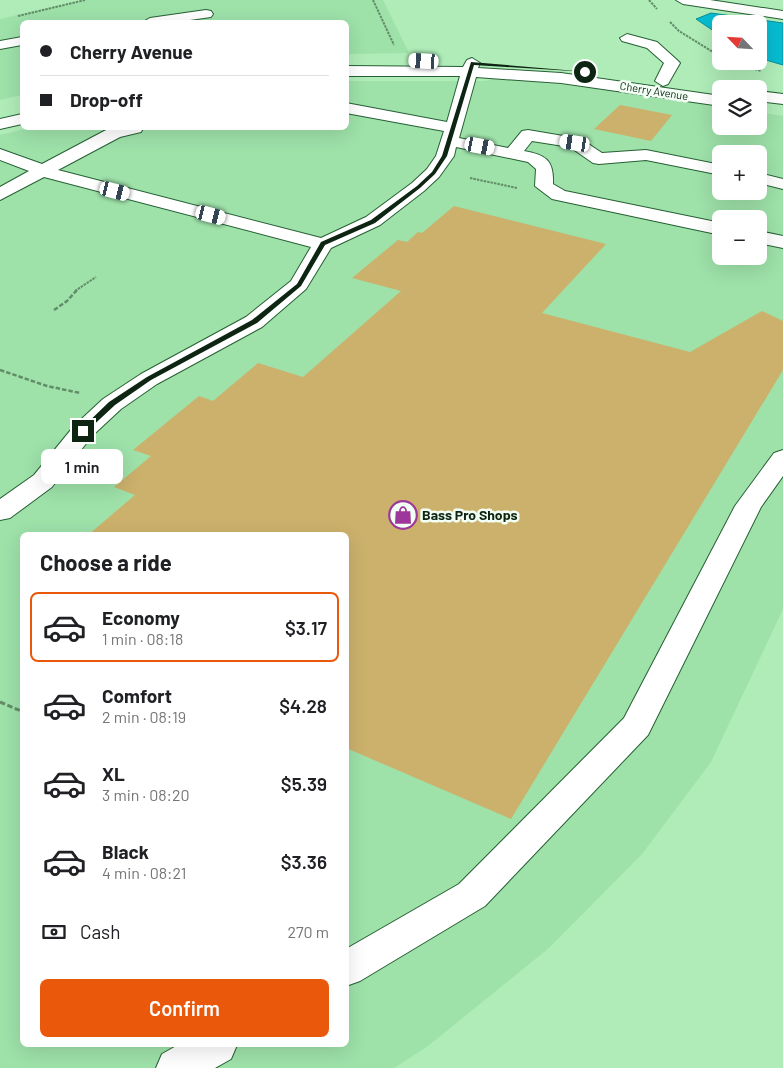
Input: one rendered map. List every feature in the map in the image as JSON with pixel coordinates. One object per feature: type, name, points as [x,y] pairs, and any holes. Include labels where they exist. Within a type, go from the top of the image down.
[{"type":"street","points":[[683,0],[783,15]]},
{"type":"street","points":[[164,20],[206,14]]},
{"type":"street","points":[[627,38],[653,44],[664,53],[672,63],[663,80]]},
{"type":"street","points":[[0,45],[20,41]]},
{"type":"street","name":"Cherry Avenue","points":[[349,61],[663,80],[712,88]]},
{"type":"street","points":[[0,512],[43,481],[83,431],[112,404],[149,379],[254,322],[299,285],[323,244],[373,221],[434,173],[445,156],[472,68]]},
{"type":"street","name":"Cherry Avenue","points":[[349,72],[472,68],[595,82],[712,100]]},
{"type":"street","points":[[767,97],[783,99]]},
{"type":"street","points":[[0,109],[20,104]]},
{"type":"street","points":[[767,108],[783,111]]},
{"type":"street","points":[[349,109],[452,134],[534,158],[545,168],[544,186],[559,195],[712,227]]},
{"type":"street","points":[[0,124],[20,119]]},
{"type":"street","points":[[0,194],[114,132],[124,130]]},
{"type":"street","points":[[513,153],[528,135],[575,143],[599,159],[646,155],[712,168]]},
{"type":"street","points":[[0,154],[43,172],[323,244]]},
{"type":"street","points":[[767,180],[783,184]]},
{"type":"street","points":[[767,239],[783,242]]},
{"type":"street","points":[[349,967],[472,895],[636,726],[748,506],[783,458]]},
{"type":"street","points":[[177,1068],[213,1047]]},
{"type":"path","points":[[10,18],[85,0]]},
{"type":"path","points":[[373,0],[397,50]]},
{"type":"path","points":[[649,0],[661,12]]},
{"type":"path","points":[[667,18],[679,31],[712,51]]},
{"type":"path","points":[[758,70],[765,72]]},
{"type":"path","points":[[470,178],[522,188]]},
{"type":"path","points":[[54,310],[67,302],[72,293],[96,277]]},
{"type":"path","points":[[0,370],[48,386],[66,388],[88,396]]},
{"type":"path","points":[[0,702],[20,712]]},
{"type":"shaded area","points":[[81,0],[383,0],[409,53],[349,54],[349,20],[20,20],[20,95],[0,100],[0,19]]},
{"type":"shaded area","points":[[496,78],[613,90],[712,106],[712,135],[767,135],[767,113],[783,116],[783,609],[711,762],[642,854],[549,948],[428,1046],[394,1068],[0,1068],[0,135],[21,130],[349,130],[349,81],[485,81]]},
{"type":"water","points":[[711,13],[725,15],[712,15],[712,30],[696,19]]},
{"type":"water","points":[[768,21],[783,23],[783,65],[768,61]]},
{"type":"building","points":[[620,105],[672,115],[651,141],[594,129]]},
{"type":"building","name":"Bass Pro Shops","points":[[454,206],[606,244],[542,313],[690,352],[762,311],[783,321],[783,370],[511,819],[349,749],[349,532],[92,532],[135,495],[114,487],[151,456],[133,450],[199,396],[213,401],[258,363],[303,377],[401,291],[352,278],[398,240],[407,242],[418,232],[422,233]]},
{"type":"place","name":"Bass Pro Shops","points":[[403,515]]},
{"type":"route","points":[[83,431],[112,404],[149,379],[254,322],[299,285],[323,244],[373,221],[434,173],[445,156],[471,72],[472,63],[585,72]]}]
